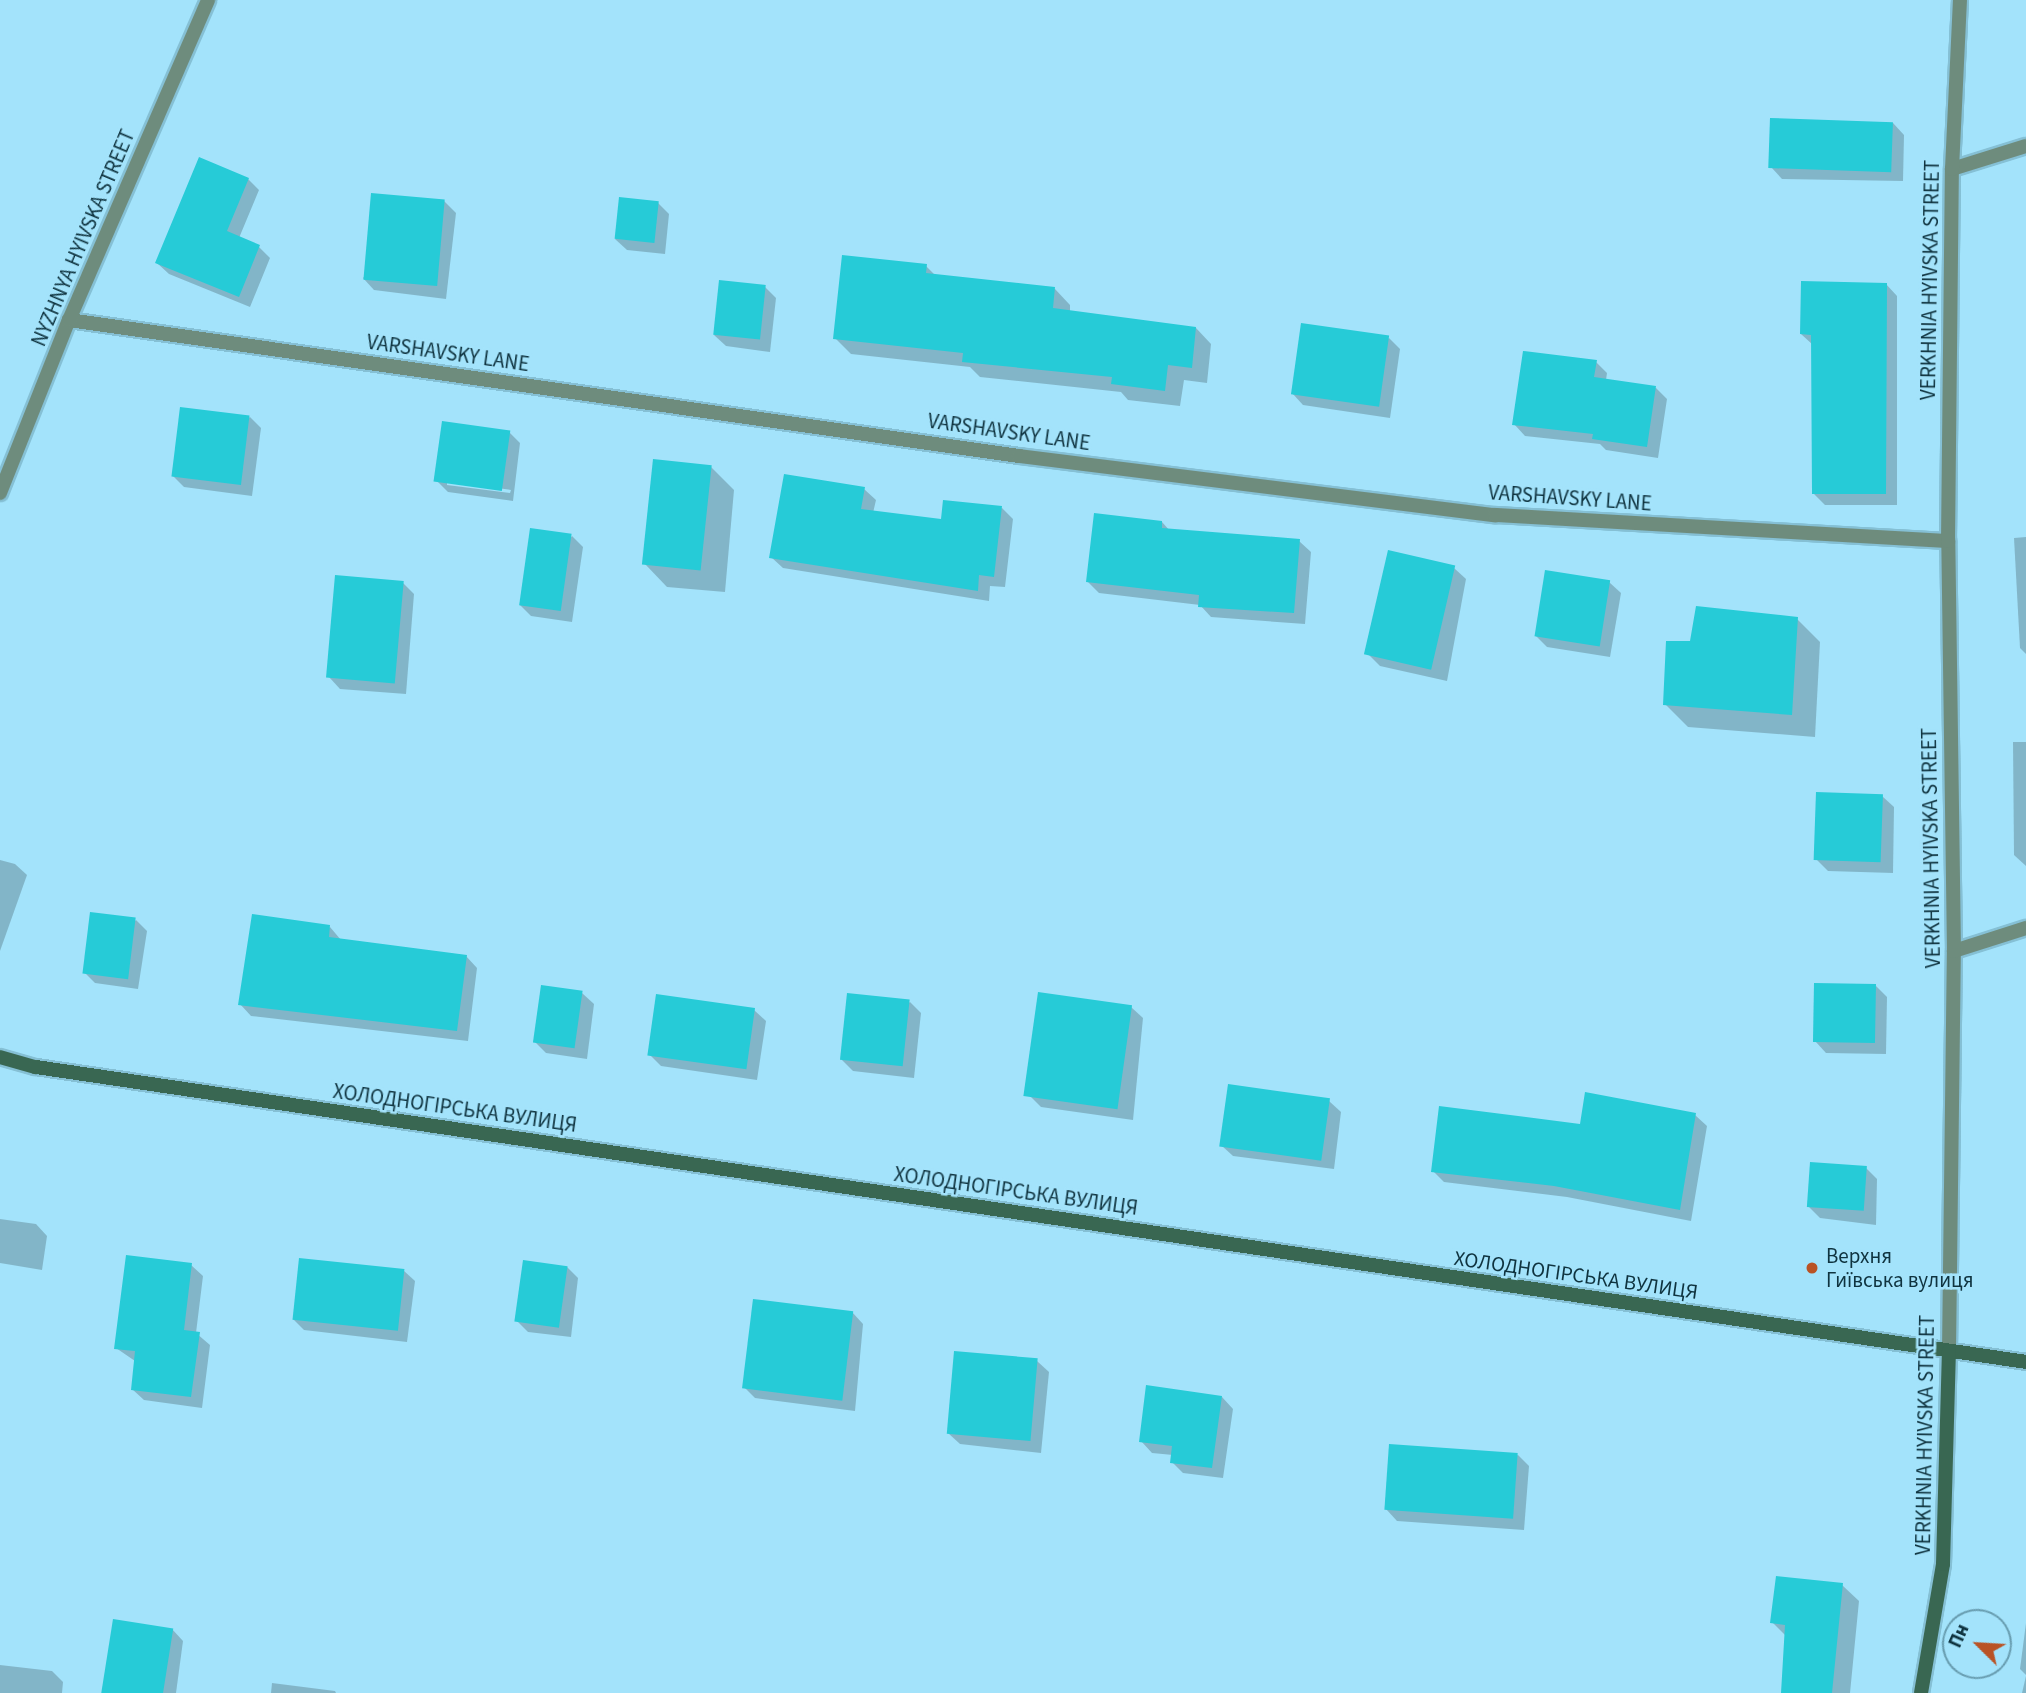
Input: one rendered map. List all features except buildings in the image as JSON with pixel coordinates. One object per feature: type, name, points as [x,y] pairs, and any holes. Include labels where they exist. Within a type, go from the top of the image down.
[{"type":"main road","name":"ХОЛОДНОГІРСЬКА ВУЛИЦЯ","points":[[0,1058],[36,1067],[2026,1362]]},
{"type":"main road","name":"VERKHNIA HYIVSKA STREET","points":[[1921,1693],[1943,1564],[1949,1351]]},
{"type":"street","name":"NYZHNYA HYIVSKA STREET","points":[[0,493],[69,320],[208,0]]},
{"type":"street","name":"VERKHNIA HYIVSKA STREET","points":[[1949,1351],[1954,951],[1948,541],[1952,169],[1961,0]]},
{"type":"street","points":[[1952,169],[2026,146]]},
{"type":"street","name":"VARSHAVSKY LANE","points":[[69,320],[1019,456],[1495,515],[1948,541]]},
{"type":"street","points":[[1954,951],[2026,928]]},
{"type":"place","name":"Верхня Гиївська вулиця","points":[[1812,1268]]}]
